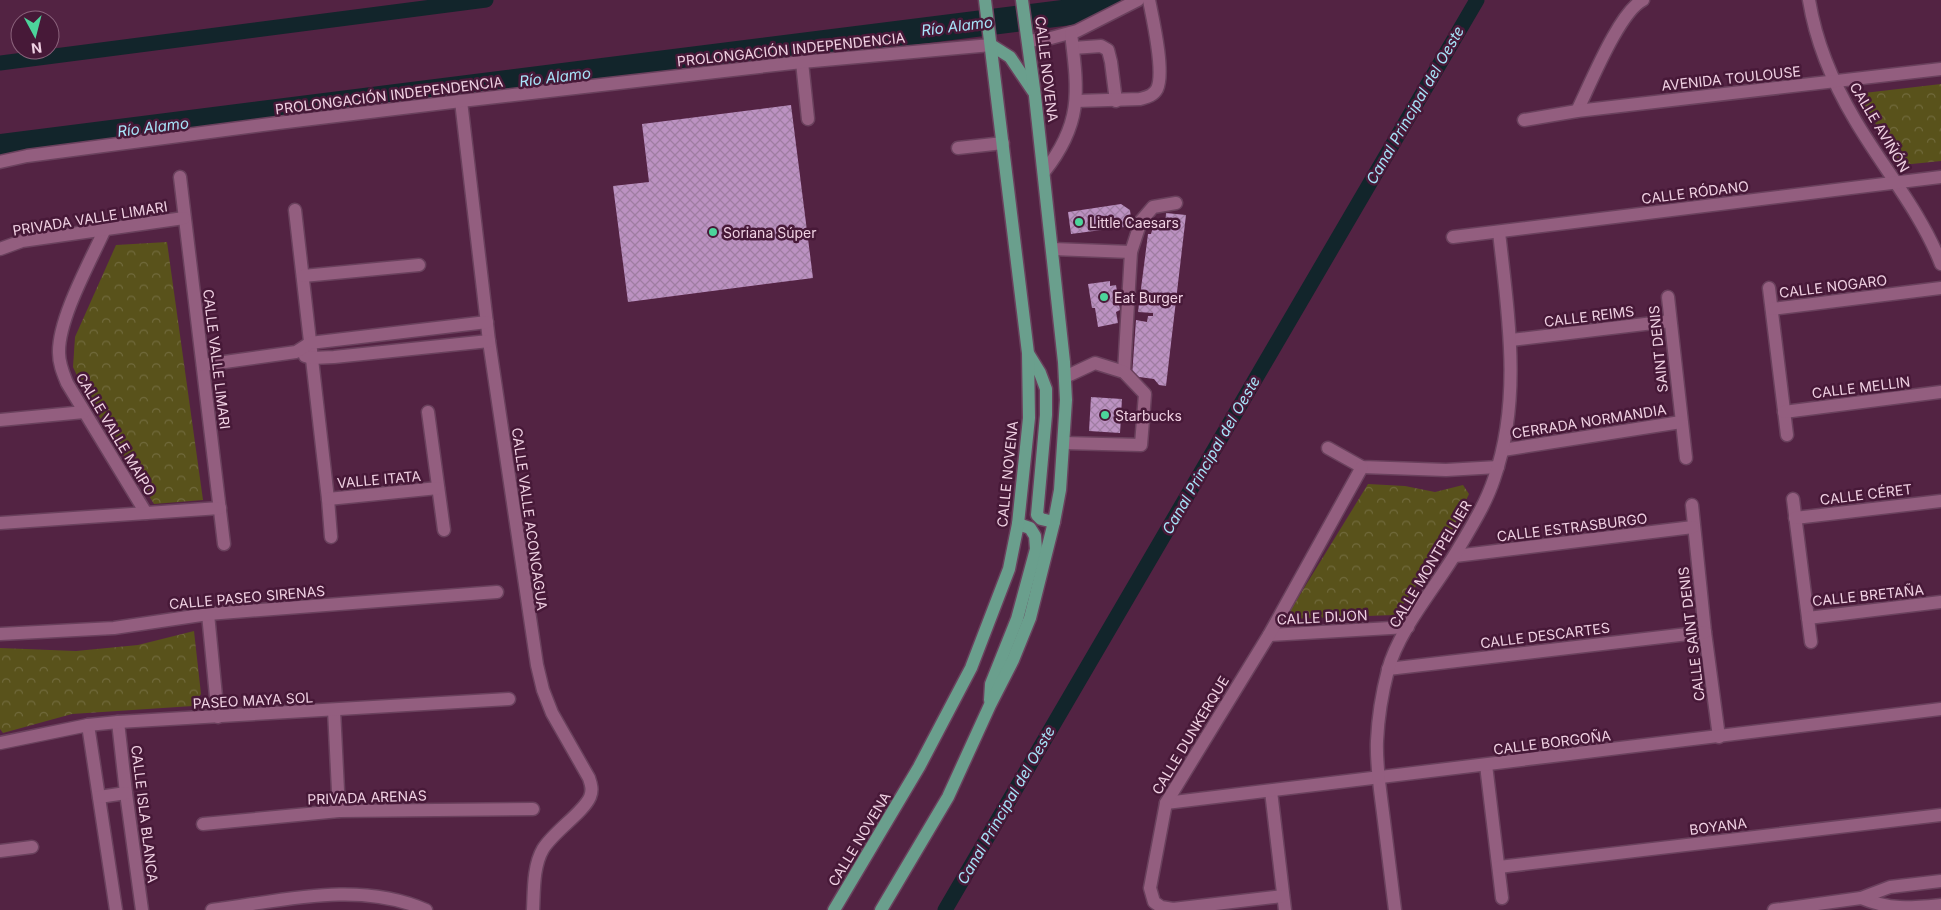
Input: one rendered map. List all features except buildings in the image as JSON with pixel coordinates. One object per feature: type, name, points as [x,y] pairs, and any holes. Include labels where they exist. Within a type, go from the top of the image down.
[{"type":"main road","name":"CALLE NOVENA","points":[[834,910],[919,767],[971,668],[1009,569],[1018,524],[1029,418],[1028,353],[985,0]]},
{"type":"main road","name":"CALLE NOVENA","points":[[882,910],[948,797],[1013,660],[1030,618],[1060,490],[1066,400],[1065,377],[1053,249],[1022,0]]},
{"type":"main road","points":[[990,42],[1010,57],[1035,96]]},
{"type":"main road","points":[[1028,353],[1040,373],[1046,389],[1046,415],[1037,515],[1041,519],[1054,522]]},
{"type":"main road","points":[[990,705],[991,684],[1017,619],[1036,549],[1035,536],[1030,528],[1018,524]]},
{"type":"street","points":[[1028,37],[1072,33],[1138,0]]},
{"type":"street","points":[[1076,101],[1116,101],[1148,97],[1156,90],[1159,59],[1149,0]]},
{"type":"street","points":[[1577,111],[1621,25],[1634,6],[1643,0]]},
{"type":"street","name":"CALLE AVIÑÓN","points":[[1809,0],[1822,52],[1835,82],[1855,120],[1922,225],[1941,264]]},
{"type":"street","points":[[1044,172],[1058,154],[1073,118],[1076,101],[1072,33]]},
{"type":"street","name":"PROLONGACIÓN INDEPENDENCIA","points":[[0,162],[28,156],[460,101],[990,42]]},
{"type":"street","points":[[1073,48],[1101,46],[1108,50],[1116,101]]},
{"type":"street","points":[[802,62],[808,119]]},
{"type":"street","name":"AVENIDA TOULOUSE","points":[[1524,120],[1577,111],[1941,69]]},
{"type":"street","name":"CALLE VALLE ACONCAGUA","points":[[460,101],[489,341],[539,674],[552,713],[592,785],[591,795],[587,803],[558,830],[542,850],[536,870],[532,910]]},
{"type":"street","points":[[958,148],[1003,143]]},
{"type":"street","name":"CALLE VALLE LIMARI","points":[[180,177],[224,544]]},
{"type":"street","name":"CALLE RÓDANO","points":[[1453,236],[1499,232],[1941,177]]},
{"type":"street","points":[[1124,372],[1131,252],[1141,221],[1153,207],[1176,203]]},
{"type":"street","name":"VALLE ITATA","points":[[295,210],[328,499],[438,488],[428,412]]},
{"type":"street","name":"PRIVADA VALLE LIMARI","points":[[0,249],[22,241],[184,218]]},
{"type":"street","name":"CALLE VALLE MAIPO","points":[[105,230],[64,321],[59,339],[58,355],[61,369],[84,412],[146,513]]},
{"type":"street","name":"CALLE MONTPELLIER","points":[[1395,910],[1379,778],[1377,742],[1380,710],[1388,669],[1408,627],[1455,556],[1480,511],[1498,467],[1510,395],[1511,340],[1499,232]]},
{"type":"street","points":[[1053,249],[1131,252]]},
{"type":"street","points":[[303,276],[419,265]]},
{"type":"street","points":[[1769,288],[1772,309]]},
{"type":"street","name":"CALLE NOGARO","points":[[1787,435],[1772,309],[1941,288]]},
{"type":"street","name":"SAINT DENIS","points":[[1668,297],[1686,458]]},
{"type":"street","name":"CALLE REIMS","points":[[1511,340],[1670,321]]},
{"type":"street","points":[[203,365],[296,352],[310,343],[487,322]]},
{"type":"street","points":[[296,352],[312,358],[489,341]]},
{"type":"street","points":[[1064,443],[1141,444],[1145,394],[1124,372],[1095,363],[1065,377]]},
{"type":"street","name":"CALLE MELLIN","points":[[1784,412],[1941,392]]},
{"type":"street","points":[[0,420],[84,412]]},
{"type":"street","name":"CERRADA NORMANDIA","points":[[1502,450],[1681,422]]},
{"type":"street","points":[[1328,448],[1362,466],[1420,470],[1498,467]]},
{"type":"street","name":"CALLE DUNKERQUE","points":[[1283,896],[1173,909],[1162,907],[1154,902],[1150,888],[1166,803],[1268,635],[1362,466]]},
{"type":"street","points":[[438,488],[444,530]]},
{"type":"street","points":[[328,499],[331,537]]},
{"type":"street","name":"CALLE BRETAÑA","points":[[1793,499],[1808,618],[1941,602]]},
{"type":"street","name":"CALLE CÉRET","points":[[1795,518],[1941,501]]},
{"type":"street","name":"CALLE SAINT DENIS","points":[[1692,504],[1705,632],[1719,737]]},
{"type":"street","points":[[0,523],[220,508]]},
{"type":"street","name":"CALLE ESTRASBURGO","points":[[1455,556],[1694,528]]},
{"type":"street","name":"CALLE PASEO SIRENAS","points":[[0,634],[114,628],[208,614],[497,592]]},
{"type":"street","points":[[208,614],[218,717]]},
{"type":"street","points":[[1808,618],[1811,642]]},
{"type":"street","name":"CALLE DIJON","points":[[1268,635],[1408,627]]},
{"type":"street","name":"CALLE DESCARTES","points":[[1388,669],[1705,632]]},
{"type":"street","name":"PASEO MAYA SOL","points":[[0,743],[88,725],[118,722],[509,700]]},
{"type":"street","name":"CALLE BORGOÑA","points":[[1166,803],[1941,709]]},
{"type":"street","points":[[334,710],[339,811]]},
{"type":"street","name":"CALLE ISLA BLANCA","points":[[118,722],[142,910]]},
{"type":"street","points":[[88,725],[116,910]]},
{"type":"street","points":[[1486,765],[1502,898]]},
{"type":"street","points":[[1271,791],[1285,910]]},
{"type":"street","points":[[99,796],[126,793]]},
{"type":"street","name":"PRIVADA ARENAS","points":[[203,824],[339,811],[533,809]]},
{"type":"street","name":"BOYANA","points":[[1499,867],[1941,815]]},
{"type":"street","points":[[0,851],[32,847]]},
{"type":"street","points":[[1774,910],[1823,907],[1861,898],[1890,887],[1941,881]]},
{"type":"street","points":[[212,910],[338,893],[371,894],[412,904],[426,910]]},
{"type":"street","points":[[1861,898],[1876,905],[1896,909],[1941,905]]},
{"type":"green space","points":[[1941,84],[1941,161],[1902,165],[1861,101],[1864,93]]},
{"type":"green space","points":[[167,242],[203,500],[154,504],[87,397],[73,367],[75,337],[116,245]]},
{"type":"green space","points":[[1368,484],[1405,486],[1435,492],[1463,485],[1469,494],[1443,549],[1395,615],[1285,619]]},
{"type":"green space","points":[[194,631],[201,694],[193,706],[72,714],[3,733],[0,729],[0,648],[76,651],[138,645]]},
{"type":"waterway","points":[[0,63],[486,0]]},
{"type":"waterway","name":"Río Alamo","points":[[0,147],[1086,10],[1108,0]]},
{"type":"waterway","name":"Canal Principal del Oeste","points":[[945,910],[1477,0]]},
{"type":"place","name":"Little Caesars","points":[[1079,222]]},
{"type":"place","name":"Soriana Súper","points":[[713,232]]},
{"type":"place","name":"Eat Burger","points":[[1104,297]]},
{"type":"place","name":"Starbucks","points":[[1105,415]]}]
